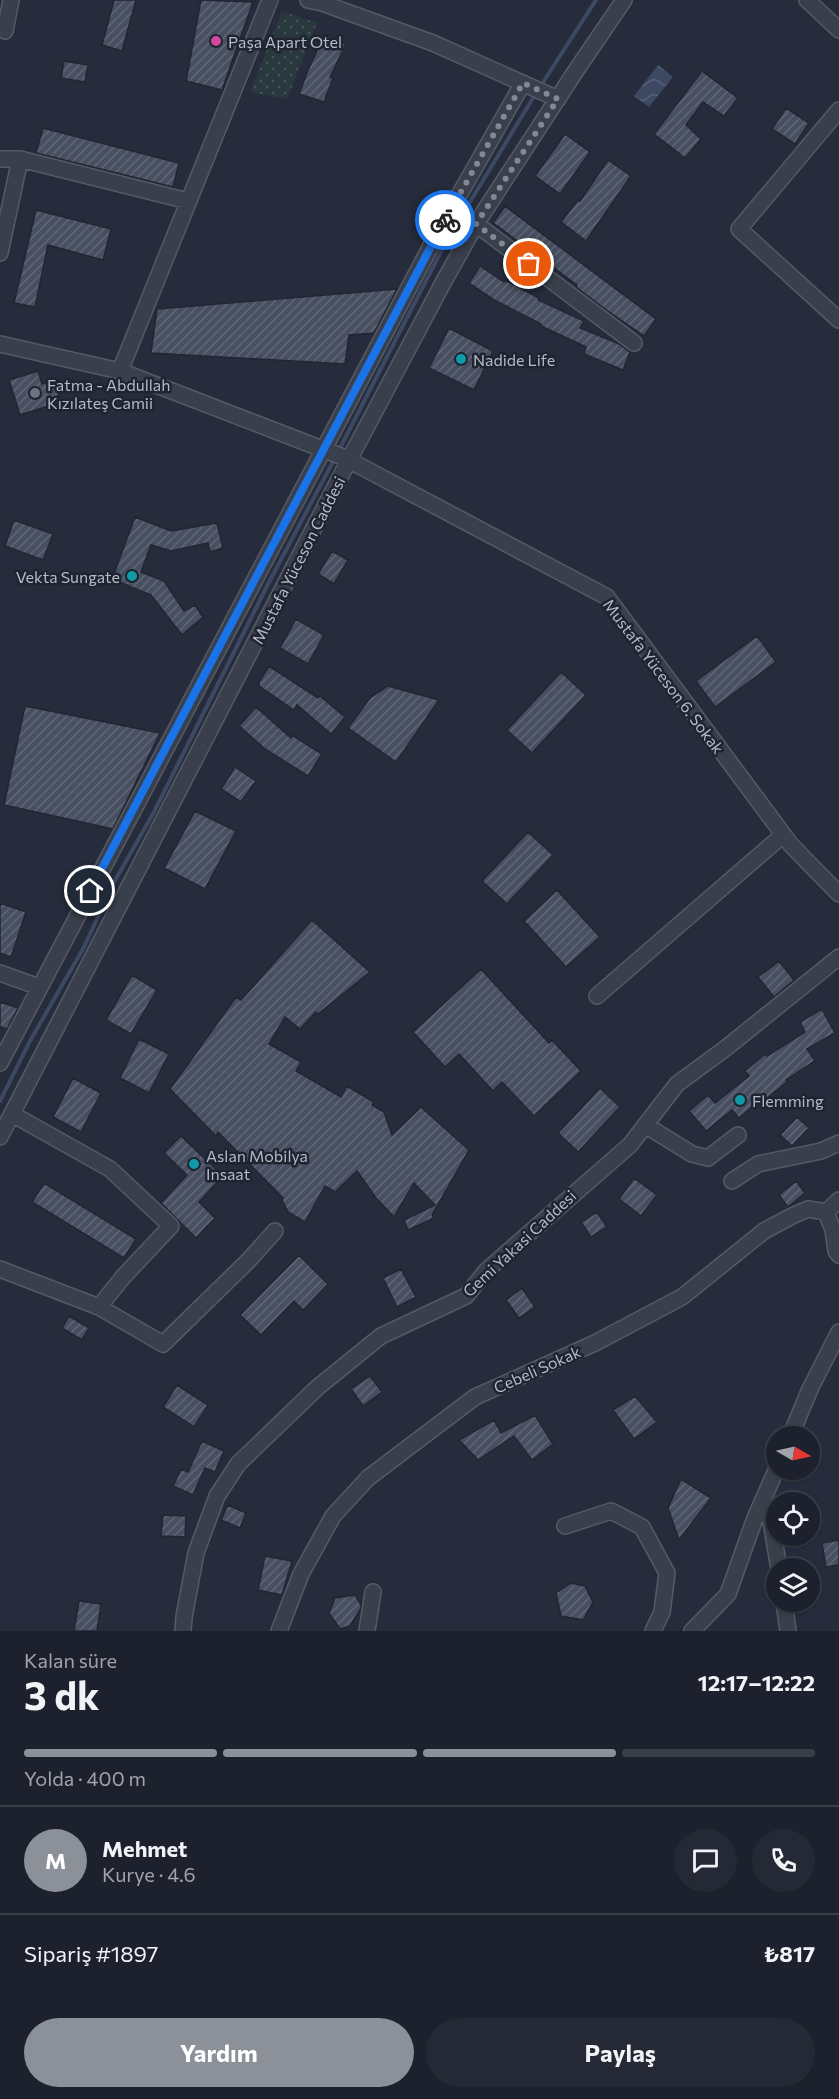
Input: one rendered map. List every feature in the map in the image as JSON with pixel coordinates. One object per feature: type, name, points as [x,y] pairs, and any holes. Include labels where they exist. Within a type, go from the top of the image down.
[{"type":"street","points":[[5,31],[11,0]]},
{"type":"street","points":[[120,371],[270,0]]},
{"type":"street","points":[[308,0],[433,43],[558,99]]},
{"type":"street","name":"Mustafa Yüceson Caddesi","points":[[0,1063],[39,987],[336,455],[476,224],[624,0]]},
{"type":"street","points":[[807,0],[839,30]]},
{"type":"street","name":"Mustafa Yüceson Caddesi","points":[[0,1137],[336,455],[364,376],[442,225],[528,85]]},
{"type":"street","points":[[839,110],[739,229],[839,320]]},
{"type":"street","points":[[0,159],[20,159],[188,201]]},
{"type":"street","points":[[0,253],[20,159]]},
{"type":"street","points":[[476,224],[634,343]]},
{"type":"street","name":"Mustafa Yüceson 6. Sokak","points":[[0,344],[120,371],[336,455],[607,597],[783,835],[839,894]]},
{"type":"street","points":[[597,996],[783,835]]},
{"type":"street","name":"Gemi Yakasi Caddesi","points":[[183,1631],[196,1552],[217,1496],[238,1464],[318,1387],[381,1336],[466,1296],[487,1269],[630,1145],[677,1084],[726,1048],[839,957]]},
{"type":"street","points":[[0,973],[39,987]]},
{"type":"street","points":[[12,1114],[110,1169],[171,1226],[123,1277],[99,1307]]},
{"type":"street","points":[[645,1125],[692,1154],[708,1158],[738,1135]]},
{"type":"street","points":[[732,1181],[758,1164],[821,1151],[839,1143]]},
{"type":"street","points":[[839,1200],[826,1212],[839,1255]]},
{"type":"street","name":"Cebeli Sokak","points":[[279,1631],[301,1574],[333,1516],[368,1478],[475,1397],[595,1343],[682,1297],[764,1231],[792,1216],[808,1209],[826,1212]]},
{"type":"street","points":[[0,1269],[99,1307],[163,1344],[248,1261],[275,1231]]},
{"type":"street","points":[[795,1426],[810,1389],[837,1340]]},
{"type":"street","points":[[692,1631],[728,1594],[772,1480]]},
{"type":"street","points":[[762,1505],[771,1521],[777,1558]]},
{"type":"street","points":[[565,1526],[611,1511],[642,1527],[667,1573],[662,1612],[653,1631]]},
{"type":"street","points":[[367,1631],[373,1592]]},
{"type":"street","points":[[785,1612],[788,1631]]},
{"type":"shaded area","points":[[282,11],[317,23],[287,99],[250,92]]},
{"type":"water","points":[[658,65],[673,77],[649,107],[634,96]]},
{"type":"building","points":[[114,0],[136,0],[122,51],[102,45]]},
{"type":"building","name":"Paşa Apart Otel","points":[[201,0],[253,2],[222,90],[186,81]]},
{"type":"building","points":[[325,34],[346,44],[330,77],[333,78],[324,102],[299,94]]},
{"type":"building","points":[[64,61],[88,65],[85,82],[61,78]]},
{"type":"building","points":[[702,71],[738,98],[724,116],[703,102],[686,125],[701,139],[685,158],[654,134]]},
{"type":"building","points":[[786,108],[809,123],[795,144],[772,129]]},
{"type":"building","points":[[43,128],[179,163],[173,187],[36,153]]},
{"type":"building","points":[[565,134],[590,152],[560,194],[535,176]]},
{"type":"building","points":[[608,160],[631,176],[586,241],[561,222],[578,200],[580,201]]},
{"type":"building","points":[[505,206],[656,319],[644,336],[493,223]]},
{"type":"building","points":[[36,210],[111,229],[103,260],[48,245],[35,307],[14,303]]},
{"type":"building","points":[[480,266],[504,282],[505,280],[539,298],[538,300],[584,321],[580,328],[617,343],[630,352],[623,370],[584,354],[586,347],[541,326],[469,283]]},
{"type":"building","points":[[397,289],[374,333],[349,335],[345,364],[151,353],[157,309]]},
{"type":"building","name":"Nadide Life","points":[[449,328],[493,351],[474,390],[429,368]]},
{"type":"building","name":"Fatma - Abdullah Kızılateş Camii","points":[[38,371],[42,384],[54,380],[61,402],[20,415],[9,380]]},
{"type":"building","name":"Vekta Sungate","points":[[135,517],[171,531],[217,523],[223,548],[210,552],[208,543],[171,551],[151,545],[141,572],[164,581],[184,611],[195,605],[203,617],[182,635],[151,595],[112,579]]},
{"type":"building","points":[[14,520],[53,534],[43,560],[5,546]]},
{"type":"building","points":[[332,551],[348,560],[334,584],[318,574]]},
{"type":"building","points":[[296,619],[324,635],[308,664],[280,648]]},
{"type":"building","points":[[757,636],[776,662],[715,707],[696,681]]},
{"type":"building","points":[[269,666],[318,698],[320,696],[345,717],[331,734],[297,705],[294,710],[259,686]]},
{"type":"building","points":[[561,672],[586,695],[532,753],[507,730]]},
{"type":"building","points":[[388,686],[439,700],[396,762],[348,728],[370,698]]},
{"type":"building","points":[[25,706],[160,733],[113,829],[4,805]]},
{"type":"building","points":[[256,707],[291,738],[292,735],[322,754],[308,776],[265,749],[239,726]]},
{"type":"building","points":[[235,767],[256,781],[241,802],[221,789]]},
{"type":"building","points":[[195,811],[236,831],[205,889],[164,868]]},
{"type":"building","points":[[528,832],[553,855],[507,904],[482,881]]},
{"type":"building","points":[[557,890],[600,937],[566,967],[524,921]]},
{"type":"building","points":[[0,903],[26,912],[11,957],[0,953]]},
{"type":"building","points":[[312,920],[370,972],[318,1014],[316,1012],[300,1029],[285,1017],[269,1044],[301,1062],[296,1071],[341,1097],[347,1086],[374,1102],[372,1105],[384,1112],[392,1135],[421,1107],[469,1150],[432,1215],[434,1218],[408,1230],[404,1220],[435,1205],[414,1183],[394,1217],[376,1198],[357,1171],[335,1192],[325,1186],[305,1222],[288,1212],[283,1198],[218,1132],[216,1136],[170,1089],[236,997],[241,1000]]},
{"type":"building","points":[[779,961],[794,980],[774,997],[758,977]]},
{"type":"building","points":[[481,969],[549,1043],[552,1040],[581,1071],[534,1116],[502,1082],[493,1091],[459,1054],[445,1067],[413,1032]]},
{"type":"building","points":[[132,975],[157,990],[131,1034],[106,1020]]},
{"type":"building","points":[[0,1002],[18,1008],[7,1029],[0,1027]]},
{"type":"building","points":[[822,1009],[835,1033],[807,1049],[815,1061],[786,1080],[787,1082],[767,1098],[765,1096],[739,1118],[732,1110],[706,1131],[689,1111],[708,1095],[715,1103],[749,1076],[745,1071],[765,1054],[767,1056],[805,1032],[800,1022]]},
{"type":"building","points":[[139,1039],[169,1054],[149,1093],[120,1078]]},
{"type":"building","points":[[73,1078],[101,1093],[81,1132],[53,1117]]},
{"type":"building","points":[[600,1088],[620,1107],[578,1152],[558,1133]]},
{"type":"building","points":[[797,1117],[809,1128],[792,1146],[780,1135]]},
{"type":"building","points":[[181,1136],[223,1176],[199,1202],[215,1218],[196,1238],[161,1203],[187,1175],[164,1153]]},
{"type":"building","points":[[634,1178],[657,1195],[641,1216],[619,1199]]},
{"type":"building","points":[[796,1181],[805,1193],[788,1207],[779,1195]]},
{"type":"building","points":[[44,1183],[136,1239],[124,1258],[32,1202]]},
{"type":"building","points":[[597,1212],[607,1227],[591,1237],[581,1222]]},
{"type":"building","points":[[299,1255],[328,1284],[303,1310],[294,1301],[261,1335],[240,1315]]},
{"type":"building","points":[[401,1269],[416,1297],[397,1307],[383,1278]]},
{"type":"building","points":[[522,1288],[535,1307],[519,1318],[506,1300]]},
{"type":"building","points":[[69,1316],[89,1328],[82,1340],[62,1328]]},
{"type":"building","points":[[370,1376],[382,1392],[363,1406],[351,1389]]},
{"type":"building","points":[[177,1385],[208,1405],[194,1427],[163,1407]]},
{"type":"building","points":[[635,1396],[657,1422],[634,1439],[613,1410]]},
{"type":"building","points":[[535,1415],[553,1444],[532,1460],[514,1436],[478,1460],[459,1440],[494,1420],[501,1433]]},
{"type":"building","points":[[202,1441],[224,1451],[215,1472],[205,1468],[193,1495],[173,1486],[181,1469],[188,1472]]},
{"type":"building","points":[[681,1479],[711,1498],[679,1540],[668,1508]]},
{"type":"building","points":[[228,1505],[246,1513],[240,1528],[221,1520]]},
{"type":"building","points":[[163,1515],[186,1516],[185,1537],[161,1536]]},
{"type":"building","points":[[839,1540],[839,1565],[826,1567],[822,1543]]},
{"type":"building","points":[[265,1556],[292,1561],[282,1595],[258,1590]]},
{"type":"building","points":[[571,1583],[585,1586],[593,1602],[583,1620],[561,1616],[556,1593]]},
{"type":"building","points":[[355,1595],[361,1608],[350,1626],[340,1629],[329,1613],[335,1598]]},
{"type":"building","points":[[79,1601],[101,1604],[97,1631],[74,1631]]},
{"type":"waterway","points":[[540,87],[596,0]]},
{"type":"waterway","points":[[338,452],[448,238],[536,93]]},
{"type":"waterway","points":[[0,1101],[30,1041],[84,947],[113,884],[154,812],[268,584],[335,458]]},
{"type":"way so far","points":[[445,220],[523,83],[558,99],[476,224],[529,264]]},
{"type":"place","name":"Paşa Apart Otel","points":[[216,41]]},
{"type":"place","name":"Nadide Life","points":[[461,359]]},
{"type":"place","name":"Fatma - Abdullah Kızılateş Camii","points":[[35,393]]},
{"type":"place","name":"Vekta Sungate","points":[[132,576]]},
{"type":"place","name":"Flemming","points":[[740,1100]]},
{"type":"place","name":"Aslan Mobilya Insaat","points":[[194,1164]]},
{"type":"route","points":[[90,891],[445,220]]}]
